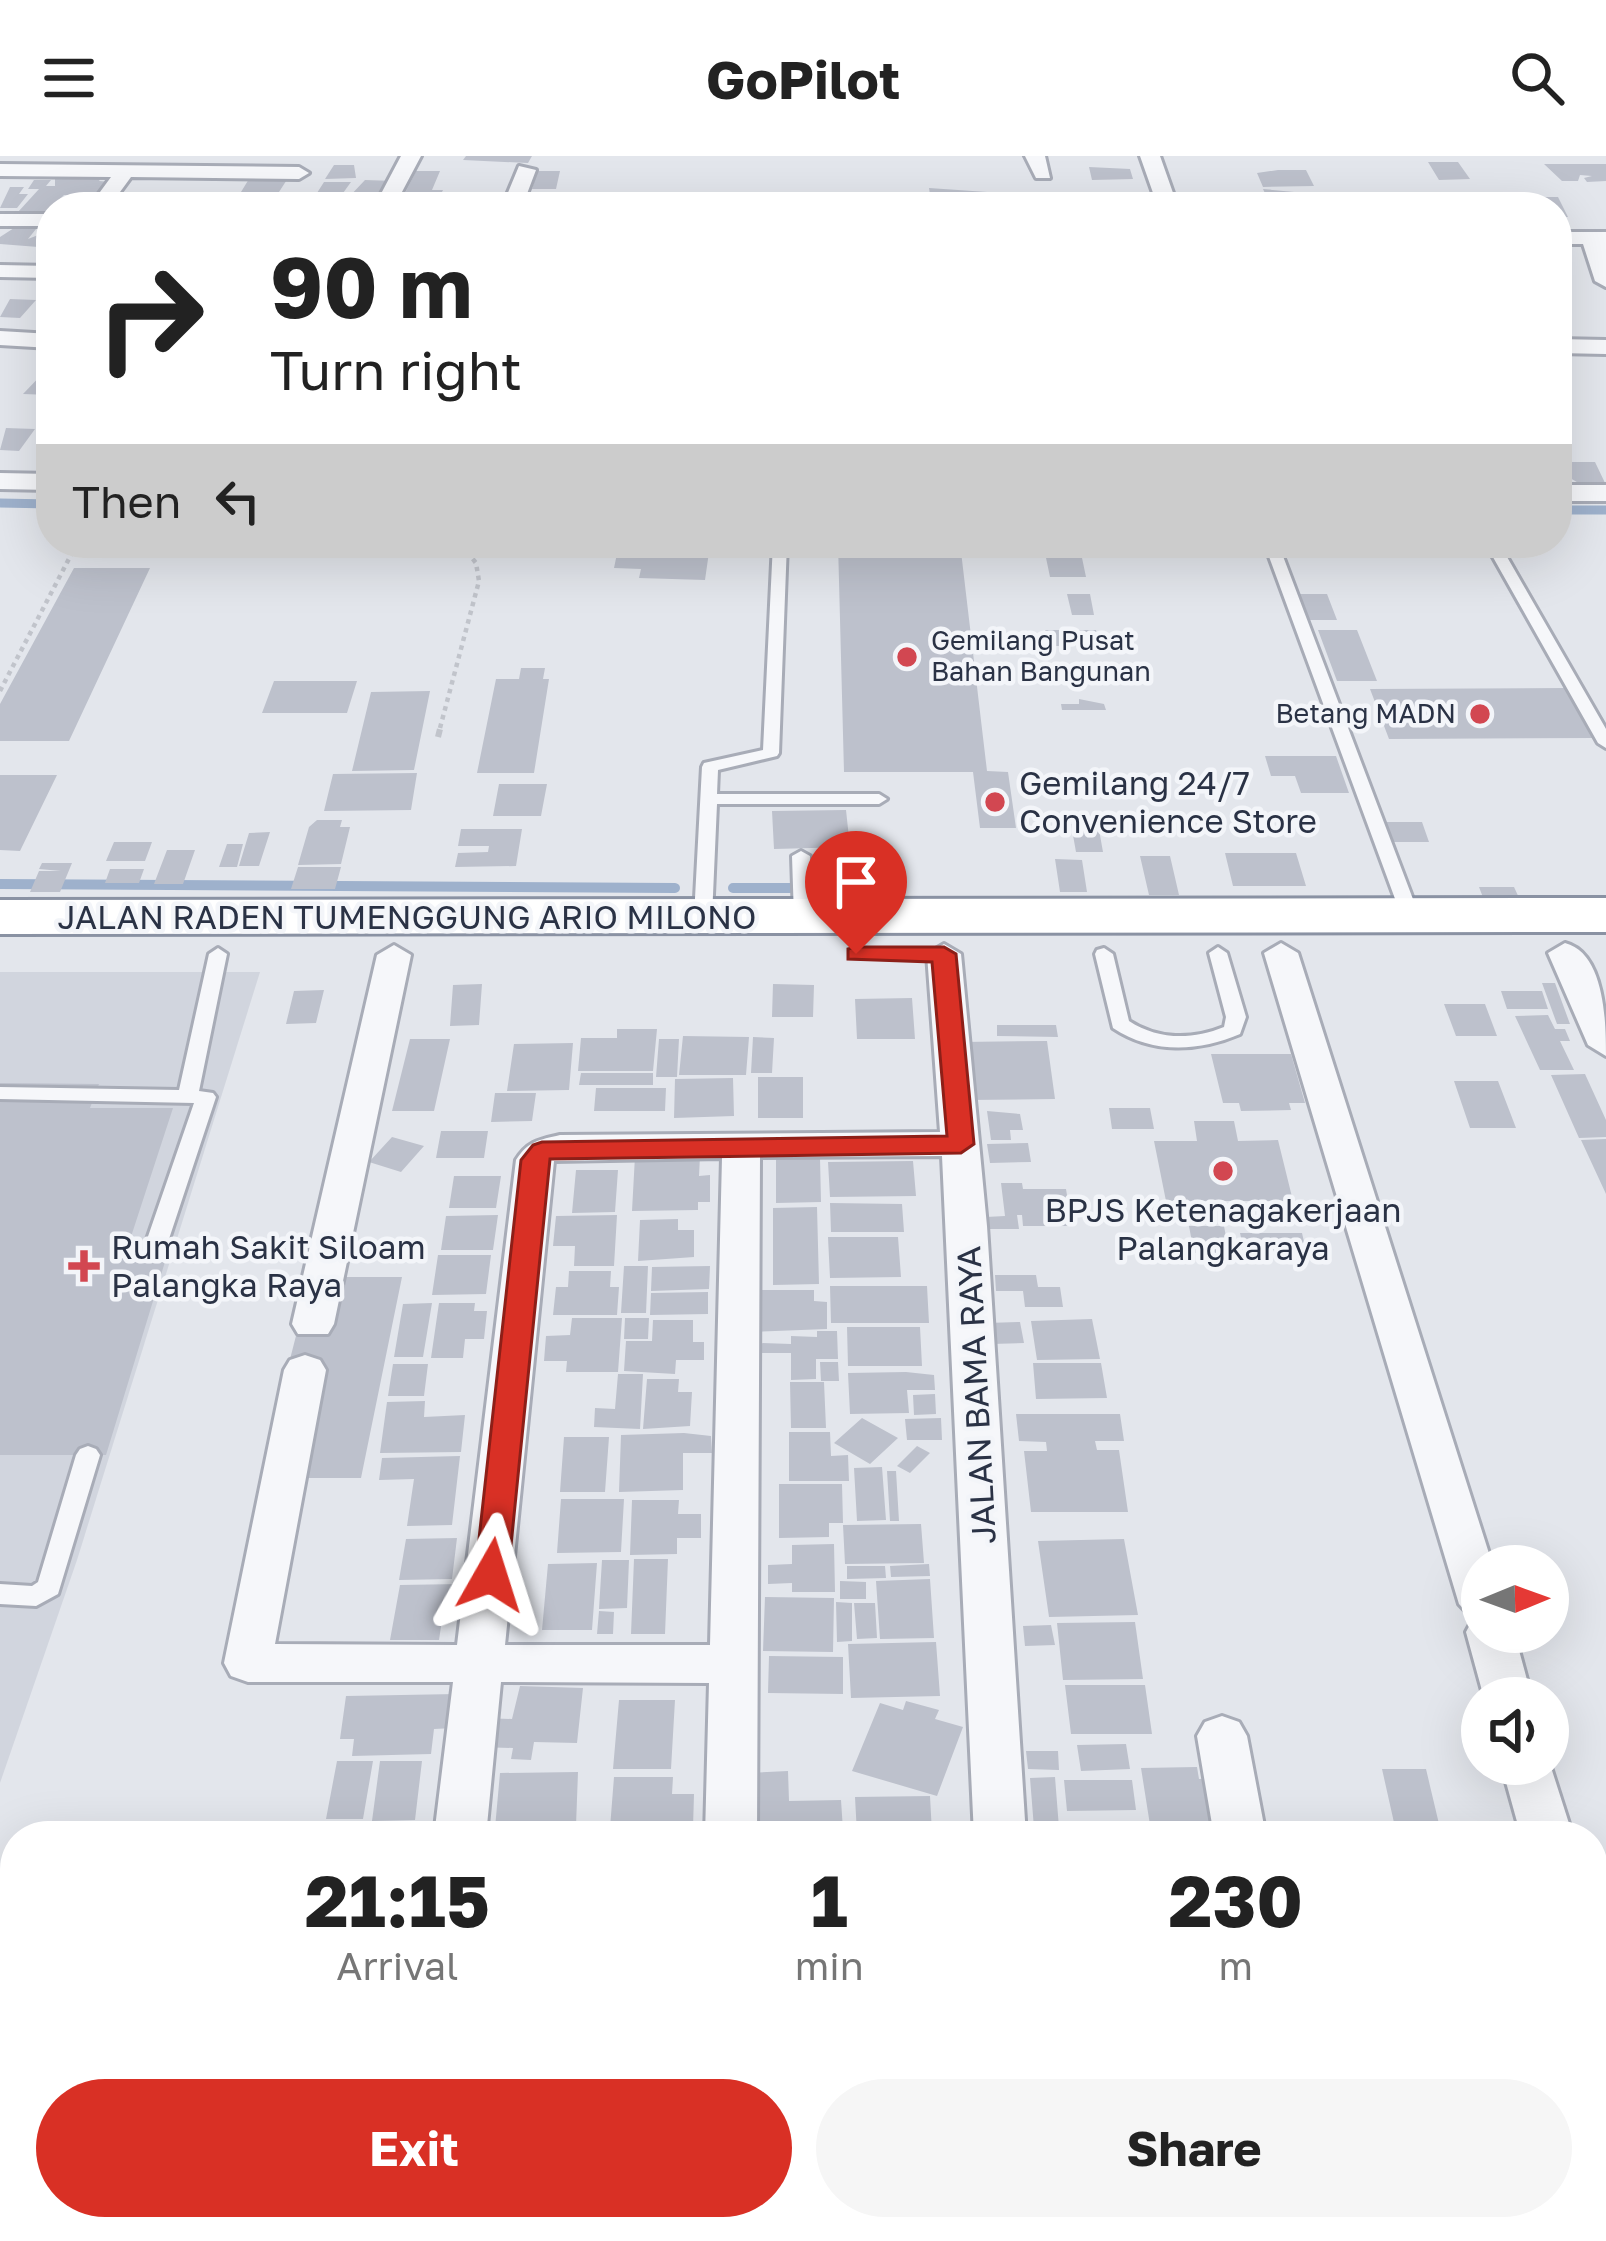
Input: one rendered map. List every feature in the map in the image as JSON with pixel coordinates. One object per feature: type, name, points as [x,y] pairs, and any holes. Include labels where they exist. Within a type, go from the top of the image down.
[{"type":"highway","name":"JALAN RADEN TUMENGGUNG ARIO MILONO","points":[[0,956],[224,935],[703,917],[1410,915],[1592,940]]},
{"type":"highway","name":"JALAN RADEN TUMENGGUNG ARIO MILONO","points":[[0,917],[394,955],[1281,953],[1592,940]]},
{"type":"street","points":[[0,169],[12,156]]},
{"type":"street","points":[[170,183],[191,156]]},
{"type":"street","points":[[0,169],[124,173],[170,183],[295,181],[319,156]]},
{"type":"street","points":[[392,192],[411,156]]},
{"type":"street","points":[[1150,156],[1163,192]]},
{"type":"street","points":[[518,192],[526,170]]},
{"type":"street","points":[[110,192],[124,173]]},
{"type":"street","points":[[0,220],[36,220]]},
{"type":"street","points":[[1600,242],[1606,280]]},
{"type":"street","points":[[0,271],[36,272]]},
{"type":"street","points":[[0,338],[36,340]]},
{"type":"street","points":[[1572,346],[1606,347]]},
{"type":"street","points":[[0,482],[36,482]]},
{"type":"street","points":[[1572,493],[1606,493]]},
{"type":"street","points":[[1592,940],[1606,1045]]},
{"type":"street","points":[[1281,953],[1464,1545]]},
{"type":"street","name":"JALAN BAMA RAYA","points":[[944,954],[961,1144],[999,1821]]},
{"type":"street","points":[[394,955],[309,1347],[248,1663],[730,1664]]},
{"type":"street","points":[[462,1821],[535,1160],[542,1150],[961,1144]]},
{"type":"street","points":[[731,1821],[741,1149]]},
{"type":"street","points":[[1222,1736],[1237,1821]]},
{"type":"street","points":[[1532,1785],[1543,1821]]},
{"type":"lane","points":[[703,917],[710,767],[771,752],[779,558]]},
{"type":"lane","points":[[1277,558],[1410,915]]},
{"type":"lane","points":[[1501,558],[1606,743]]},
{"type":"lane","points":[[708,799],[879,799]]},
{"type":"lane","points":[[801,856],[803,917]]},
{"type":"lane","points":[[188,1094],[224,935]]},
{"type":"lane","points":[[1104,954],[1120,1024],[1152,1041],[1197,1041],[1233,1030],[1236,1017],[1218,953]]},
{"type":"lane","points":[[0,1093],[206,1097],[154,1251]]},
{"type":"lane","points":[[0,1594],[36,1596],[49,1587],[88,1455]]},
{"type":"path","points":[[0,692],[69,558]]},
{"type":"path","points":[[438,737],[477,597],[480,571],[471,558]]},
{"type":"shaded area","name":"Rumah Sakit Siloam Palangka Raya","points":[[0,972],[260,972],[77,1560],[0,1783]]},
{"type":"building","points":[[466,156],[532,156],[528,163],[463,160]]},
{"type":"building","points":[[1428,162],[1458,162],[1470,179],[1439,180]]},
{"type":"building","points":[[1544,164],[1606,164],[1606,181],[1587,182],[1584,178],[1592,176],[1580,175],[1578,181],[1562,181]]},
{"type":"building","points":[[334,165],[354,165],[356,178],[325,179]]},
{"type":"building","points":[[1089,167],[1130,169],[1133,179],[1092,180]]},
{"type":"building","points":[[1306,170],[1314,186],[1263,187],[1257,173]]},
{"type":"building","points":[[416,171],[440,171],[432,190],[442,192],[406,192]]},
{"type":"building","points":[[537,171],[560,171],[556,189],[532,189]]},
{"type":"building","points":[[252,174],[290,175],[279,192],[241,192]]},
{"type":"building","points":[[55,176],[111,182],[102,192],[28,189],[34,180],[51,180],[46,186],[55,186]]},
{"type":"building","points":[[365,180],[394,181],[383,192],[354,192]]},
{"type":"building","points":[[324,182],[351,182],[344,192],[318,192]]},
{"type":"building","points":[[10,187],[24,187],[19,194],[28,194],[17,208],[0,208]]},
{"type":"building","points":[[929,188],[987,192],[930,192]]},
{"type":"building","points":[[36,192],[36,212],[18,212]]},
{"type":"building","points":[[14,228],[36,229],[28,239],[36,236],[36,247],[0,244],[0,237]]},
{"type":"building","points":[[10,299],[36,300],[20,318],[0,317]]},
{"type":"building","points":[[36,380],[36,394],[23,394]]},
{"type":"building","points":[[6,428],[35,429],[19,451],[0,450]]},
{"type":"building","points":[[1572,462],[1595,462],[1606,485],[1582,485],[1572,479]]},
{"type":"building","points":[[616,558],[708,558],[705,580],[639,578],[641,569],[614,568]]},
{"type":"building","name":"Gemilang Pusat Bahan Bangunan","points":[[838,558],[962,558],[987,771],[1008,772],[1016,828],[980,828],[973,772],[844,772]]},
{"type":"building","points":[[1046,558],[1082,558],[1086,577],[1050,577]]},
{"type":"building","points":[[74,568],[150,568],[69,741],[0,741],[0,704]]},
{"type":"building","points":[[1067,594],[1090,594],[1094,615],[1072,615]]},
{"type":"building","points":[[1299,594],[1327,594],[1337,620],[1308,620]]},
{"type":"building","points":[[1045,630],[1096,630],[1099,646],[1048,646]]},
{"type":"building","points":[[1318,630],[1357,630],[1377,681],[1337,681]]},
{"type":"building","points":[[521,668],[545,668],[543,679],[549,679],[534,773],[477,773],[496,679],[519,679]]},
{"type":"building","points":[[274,681],[357,681],[347,713],[262,713]]},
{"type":"building","name":"Betang MADN","points":[[1568,688],[1593,738],[1389,739],[1370,689]]},
{"type":"building","points":[[430,691],[414,770],[352,771],[371,692]]},
{"type":"building","points":[[1079,699],[1104,704],[1106,710],[1062,710],[1061,704],[1079,704]]},
{"type":"building","points":[[1265,756],[1336,756],[1349,793],[1301,793],[1295,776],[1271,776]]},
{"type":"building","points":[[417,773],[411,810],[324,811],[333,774]]},
{"type":"building","points":[[0,775],[57,775],[20,851],[0,850]]},
{"type":"building","points":[[499,784],[547,784],[541,816],[493,816]]},
{"type":"building","points":[[846,810],[850,847],[774,849],[772,811]]},
{"type":"building","points":[[317,820],[342,820],[340,827],[350,827],[341,864],[298,865],[309,827]]},
{"type":"building","points":[[1379,822],[1422,822],[1429,842],[1387,842]]},
{"type":"building","points":[[1071,824],[1098,824],[1103,852],[1076,852]]},
{"type":"building","points":[[461,829],[522,829],[516,866],[455,867],[458,853],[488,852],[489,846],[458,846]]},
{"type":"building","points":[[270,832],[259,866],[239,866],[249,833]]},
{"type":"building","points":[[114,842],[152,842],[145,861],[106,861]]},
{"type":"building","points":[[227,844],[243,844],[237,867],[219,867]]},
{"type":"building","points":[[167,850],[195,850],[183,884],[154,884]]},
{"type":"building","points":[[1225,853],[1296,853],[1306,886],[1233,886]]},
{"type":"building","points":[[1140,856],[1170,856],[1179,895],[1149,895]]},
{"type":"building","points":[[1055,859],[1082,860],[1087,892],[1060,892]]},
{"type":"building","points":[[42,863],[72,863],[60,892],[30,892],[39,871],[61,871],[39,869]]},
{"type":"building","points":[[298,867],[341,867],[335,889],[291,889]]},
{"type":"building","points":[[110,869],[144,869],[139,883],[105,883]]},
{"type":"building","points":[[1479,887],[1514,887],[1520,900],[1484,900]]},
{"type":"building","points":[[1542,983],[1555,983],[1570,1024],[1557,1024]]},
{"type":"building","points":[[482,984],[479,1025],[450,1026],[453,985]]},
{"type":"building","points":[[773,984],[814,985],[813,1017],[772,1017]]},
{"type":"building","points":[[324,990],[316,1023],[286,1024],[294,991]]},
{"type":"building","points":[[1501,991],[1542,991],[1548,1009],[1507,1009]]},
{"type":"building","points":[[912,998],[915,1039],[857,1039],[855,999]]},
{"type":"building","points":[[1444,1004],[1485,1004],[1497,1036],[1456,1036]]},
{"type":"building","points":[[1548,1015],[1555,1029],[1565,1029],[1570,1041],[1560,1041],[1574,1070],[1540,1070],[1515,1016]]},
{"type":"building","points":[[997,1025],[1056,1025],[1058,1037],[997,1036]]},
{"type":"building","points":[[617,1029],[657,1029],[653,1071],[578,1071],[581,1038],[617,1038]]},
{"type":"building","points":[[683,1036],[749,1037],[746,1075],[679,1075]]},
{"type":"building","points":[[753,1037],[774,1038],[772,1073],[751,1073]]},
{"type":"building","points":[[410,1039],[450,1039],[434,1111],[392,1111]]},
{"type":"building","points":[[659,1039],[679,1039],[677,1077],[656,1077]]},
{"type":"building","points":[[1047,1041],[1055,1099],[968,1100],[962,1042]]},
{"type":"building","points":[[573,1043],[569,1090],[507,1091],[514,1044]]},
{"type":"building","points":[[1211,1054],[1291,1054],[1305,1103],[1289,1103],[1291,1110],[1241,1111],[1239,1103],[1223,1103]]},
{"type":"building","points":[[581,1073],[653,1073],[653,1085],[579,1085]]},
{"type":"building","points":[[1585,1074],[1606,1120],[1606,1137],[1579,1138],[1551,1075]]},
{"type":"building","points":[[758,1077],[803,1077],[803,1118],[758,1118]]},
{"type":"building","points":[[733,1078],[734,1116],[674,1118],[675,1079]]},
{"type":"building","points":[[1454,1081],[1498,1081],[1516,1128],[1470,1128]]},
{"type":"building","name":"Rumah Sakit Siloam Palangka Raya","points":[[0,1083],[99,1084],[90,1108],[173,1108],[126,1252],[168,1252],[106,1455],[0,1455]]},
{"type":"building","points":[[596,1088],[666,1088],[665,1111],[594,1111]]},
{"type":"building","points":[[495,1093],[536,1093],[532,1121],[491,1122]]},
{"type":"building","points":[[1109,1108],[1150,1108],[1154,1129],[1112,1129]]},
{"type":"building","points":[[987,1111],[1020,1114],[1023,1130],[1010,1130],[1011,1140],[991,1140]]},
{"type":"building","name":"BPJS Ketenagakerjaan Palangkaraya","points":[[1194,1121],[1234,1121],[1238,1141],[1278,1140],[1293,1201],[1166,1201],[1154,1141],[1197,1141]]},
{"type":"building","points":[[441,1131],[488,1131],[484,1158],[436,1158]]},
{"type":"building","points":[[392,1137],[424,1146],[401,1172],[369,1162]]},
{"type":"building","points":[[1606,1139],[1606,1194],[1581,1140]]},
{"type":"building","points":[[1028,1143],[1031,1162],[990,1163],[987,1144]]},
{"type":"building","points":[[635,1156],[700,1156],[699,1176],[710,1175],[710,1202],[698,1202],[698,1210],[632,1211]]},
{"type":"building","points":[[820,1158],[821,1202],[776,1203],[776,1159]]},
{"type":"building","points":[[913,1161],[916,1196],[830,1197],[828,1162]]},
{"type":"building","points":[[576,1170],[618,1170],[615,1212],[572,1213]]},
{"type":"building","points":[[454,1176],[501,1176],[496,1208],[449,1208]]},
{"type":"building","points":[[1001,1183],[1022,1183],[1023,1189],[1066,1189],[1072,1226],[1023,1226],[1022,1215],[1017,1215],[1019,1229],[987,1229],[986,1217],[1005,1216]]},
{"type":"building","points":[[830,1203],[902,1204],[904,1232],[831,1232]]},
{"type":"building","points":[[817,1207],[819,1284],[773,1285],[773,1208]]},
{"type":"building","points":[[498,1215],[493,1250],[441,1250],[446,1216]]},
{"type":"building","points":[[617,1215],[614,1266],[574,1266],[575,1246],[553,1246],[556,1216]]},
{"type":"building","points":[[678,1219],[678,1230],[694,1230],[694,1257],[638,1261],[640,1220]]},
{"type":"building","points":[[1189,1226],[1224,1226],[1229,1253],[1194,1253]]},
{"type":"building","points":[[1240,1233],[1302,1233],[1307,1255],[1245,1255]]},
{"type":"building","points":[[828,1237],[898,1237],[901,1277],[830,1278]]},
{"type":"building","points":[[438,1255],[491,1255],[486,1294],[432,1295]]},
{"type":"building","points":[[624,1266],[648,1266],[646,1313],[621,1313]]},
{"type":"building","points":[[710,1266],[709,1289],[651,1291],[652,1267]]},
{"type":"building","points":[[569,1271],[611,1271],[610,1287],[619,1287],[617,1315],[553,1315],[556,1287],[568,1287]]},
{"type":"building","points":[[995,1275],[1036,1275],[1038,1287],[1060,1287],[1063,1307],[1025,1307],[1023,1291],[996,1291]]},
{"type":"building","points":[[340,1277],[402,1277],[361,1478],[297,1478],[288,1367],[298,1328]]},
{"type":"building","points":[[830,1286],[927,1286],[929,1323],[831,1323]]},
{"type":"building","points":[[751,1290],[814,1290],[814,1301],[827,1302],[827,1329],[749,1332]]},
{"type":"building","points":[[708,1292],[708,1314],[650,1315],[651,1293]]},
{"type":"building","points":[[432,1303],[423,1357],[394,1357],[403,1304]]},
{"type":"building","points":[[439,1303],[475,1303],[474,1311],[487,1311],[484,1339],[465,1339],[463,1358],[431,1358]]},
{"type":"building","points":[[572,1318],[622,1318],[618,1372],[566,1372],[567,1361],[544,1361],[546,1336],[570,1335]]},
{"type":"building","points":[[625,1318],[649,1318],[648,1339],[624,1339]]},
{"type":"building","points":[[1092,1319],[1100,1359],[1037,1360],[1031,1321]]},
{"type":"building","points":[[653,1320],[693,1320],[693,1342],[704,1342],[704,1360],[676,1360],[675,1374],[624,1371],[626,1341],[652,1341]]},
{"type":"building","points":[[1020,1322],[1024,1343],[991,1344],[987,1323]]},
{"type":"building","points":[[847,1327],[920,1327],[922,1366],[848,1366]]},
{"type":"building","points":[[817,1331],[837,1331],[838,1359],[816,1359],[816,1379],[791,1380],[791,1353],[758,1353],[759,1343],[791,1344],[791,1336],[817,1337]]},
{"type":"building","points":[[820,1362],[838,1362],[839,1381],[821,1381]]},
{"type":"building","points":[[1033,1363],[1101,1363],[1107,1398],[1036,1399]]},
{"type":"building","points":[[393,1364],[428,1364],[424,1396],[388,1396]]},
{"type":"building","points":[[848,1373],[934,1375],[935,1390],[907,1390],[909,1413],[850,1414]]},
{"type":"building","points":[[618,1374],[643,1374],[640,1429],[594,1427],[595,1408],[615,1409]]},
{"type":"building","points":[[647,1379],[679,1379],[678,1392],[692,1392],[690,1426],[643,1429]]},
{"type":"building","points":[[790,1382],[824,1382],[826,1428],[791,1428]]},
{"type":"building","points":[[935,1394],[936,1414],[914,1415],[913,1395]]},
{"type":"building","points":[[425,1401],[424,1417],[465,1415],[461,1452],[380,1453],[387,1402]]},
{"type":"building","points":[[1016,1414],[1120,1414],[1124,1441],[1095,1441],[1097,1450],[1119,1450],[1128,1512],[1031,1512],[1024,1451],[1047,1451],[1046,1442],[1019,1441]]},
{"type":"building","points":[[862,1418],[898,1438],[870,1464],[834,1443]]},
{"type":"building","points":[[941,1418],[942,1440],[907,1440],[905,1419]]},
{"type":"building","points":[[789,1432],[830,1432],[831,1456],[848,1455],[849,1481],[789,1481]]},
{"type":"building","points":[[621,1435],[711,1436],[712,1453],[683,1453],[683,1490],[619,1492]]},
{"type":"building","points":[[564,1437],[609,1437],[605,1492],[560,1492]]},
{"type":"building","points":[[917,1446],[930,1453],[910,1473],[897,1466]]},
{"type":"building","points":[[460,1456],[452,1525],[407,1526],[414,1479],[379,1480],[382,1458]]},
{"type":"building","points":[[882,1467],[886,1520],[857,1521],[854,1468]]},
{"type":"building","points":[[887,1471],[896,1471],[899,1521],[890,1521]]},
{"type":"building","points":[[779,1484],[842,1484],[843,1523],[829,1523],[829,1537],[779,1538]]},
{"type":"building","points":[[561,1499],[624,1499],[621,1552],[557,1553]]},
{"type":"building","points":[[632,1500],[679,1500],[678,1514],[701,1514],[701,1538],[677,1538],[677,1554],[630,1555]]},
{"type":"building","points":[[921,1524],[924,1563],[845,1564],[843,1525]]},
{"type":"building","points":[[457,1538],[452,1579],[399,1580],[406,1539]]},
{"type":"building","points":[[1124,1539],[1138,1615],[1049,1617],[1038,1541]]},
{"type":"building","points":[[834,1544],[835,1592],[792,1592],[792,1583],[768,1584],[768,1565],[792,1564],[792,1545]]},
{"type":"building","points":[[634,1559],[668,1559],[665,1634],[631,1634]]},
{"type":"building","points":[[602,1560],[629,1560],[627,1608],[599,1609]]},
{"type":"building","points":[[597,1563],[592,1630],[542,1630],[548,1564]]},
{"type":"building","points":[[929,1564],[930,1576],[891,1577],[890,1566]]},
{"type":"building","points":[[847,1566],[885,1566],[886,1578],[847,1579]]},
{"type":"building","points":[[930,1579],[934,1638],[880,1639],[876,1581]]},
{"type":"building","points":[[840,1581],[866,1582],[866,1599],[840,1599]]},
{"type":"building","points":[[460,1584],[454,1620],[442,1620],[439,1640],[390,1640],[400,1585]]},
{"type":"building","points":[[765,1597],[834,1598],[833,1652],[763,1651]]},
{"type":"building","points":[[836,1602],[852,1603],[852,1641],[837,1642]]},
{"type":"building","points":[[854,1603],[875,1603],[877,1638],[857,1639]]},
{"type":"building","points":[[599,1611],[614,1612],[613,1634],[597,1634]]},
{"type":"building","points":[[1135,1622],[1143,1679],[1063,1680],[1057,1623]]},
{"type":"building","points":[[1051,1625],[1055,1645],[1025,1646],[1023,1626]]},
{"type":"building","points":[[936,1642],[940,1696],[851,1698],[848,1644]]},
{"type":"building","points":[[769,1656],[843,1657],[843,1694],[768,1693]]},
{"type":"building","points":[[1065,1685],[1145,1685],[1152,1734],[1071,1734]]},
{"type":"building","points":[[520,1686],[583,1688],[577,1743],[534,1742],[531,1760],[511,1759],[513,1748],[479,1747],[483,1718],[512,1719]]},
{"type":"building","points":[[457,1694],[454,1728],[434,1729],[431,1754],[352,1756],[354,1739],[340,1739],[346,1696]]},
{"type":"building","points":[[619,1700],[675,1700],[671,1769],[613,1769]]},
{"type":"building","points":[[906,1701],[939,1710],[935,1719],[963,1727],[937,1796],[852,1771],[880,1703],[903,1710]]},
{"type":"building","points":[[1126,1744],[1130,1769],[1081,1771],[1077,1745]]},
{"type":"building","points":[[1026,1751],[1058,1751],[1059,1770],[1028,1769]]},
{"type":"building","points":[[337,1761],[373,1761],[363,1819],[326,1819]]},
{"type":"building","points":[[380,1761],[422,1761],[415,1820],[372,1821]]},
{"type":"building","points":[[1197,1767],[1199,1779],[1221,1778],[1228,1821],[1149,1821],[1141,1768]]},
{"type":"building","points":[[1382,1769],[1426,1769],[1438,1821],[1394,1821]]},
{"type":"building","points":[[788,1771],[789,1801],[841,1800],[842,1821],[748,1821],[747,1773]]},
{"type":"building","points":[[578,1772],[576,1821],[496,1821],[500,1773]]},
{"type":"building","points":[[614,1777],[673,1777],[672,1794],[694,1794],[693,1821],[611,1821]]},
{"type":"building","points":[[1055,1777],[1058,1821],[1033,1821],[1030,1778]]},
{"type":"building","points":[[1064,1780],[1132,1780],[1136,1810],[1067,1811]]},
{"type":"building","points":[[930,1796],[931,1821],[856,1821],[855,1797]]},
{"type":"waterway","points":[[0,503],[36,504]]},
{"type":"waterway","points":[[1572,510],[1606,510]]},
{"type":"waterway","points":[[0,884],[675,888]]},
{"type":"waterway","points":[[733,888],[862,888]]},
{"type":"place","name":"Gemilang Pusat Bahan Bangunan","points":[[907,657]]},
{"type":"place","name":"Betang MADN","points":[[1480,714]]},
{"type":"place","name":"Gemilang 24/7 Convenience Store","points":[[995,802]]},
{"type":"place","name":"BPJS Ketenagakerjaan Palangkaraya","points":[[1223,1171]]},
{"type":"place","name":"Rumah Sakit Siloam Palangka Raya","points":[[84,1266]]},
{"type":"route","points":[[491,1575],[535,1160],[542,1150],[961,1144],[944,954],[856,954]]}]
